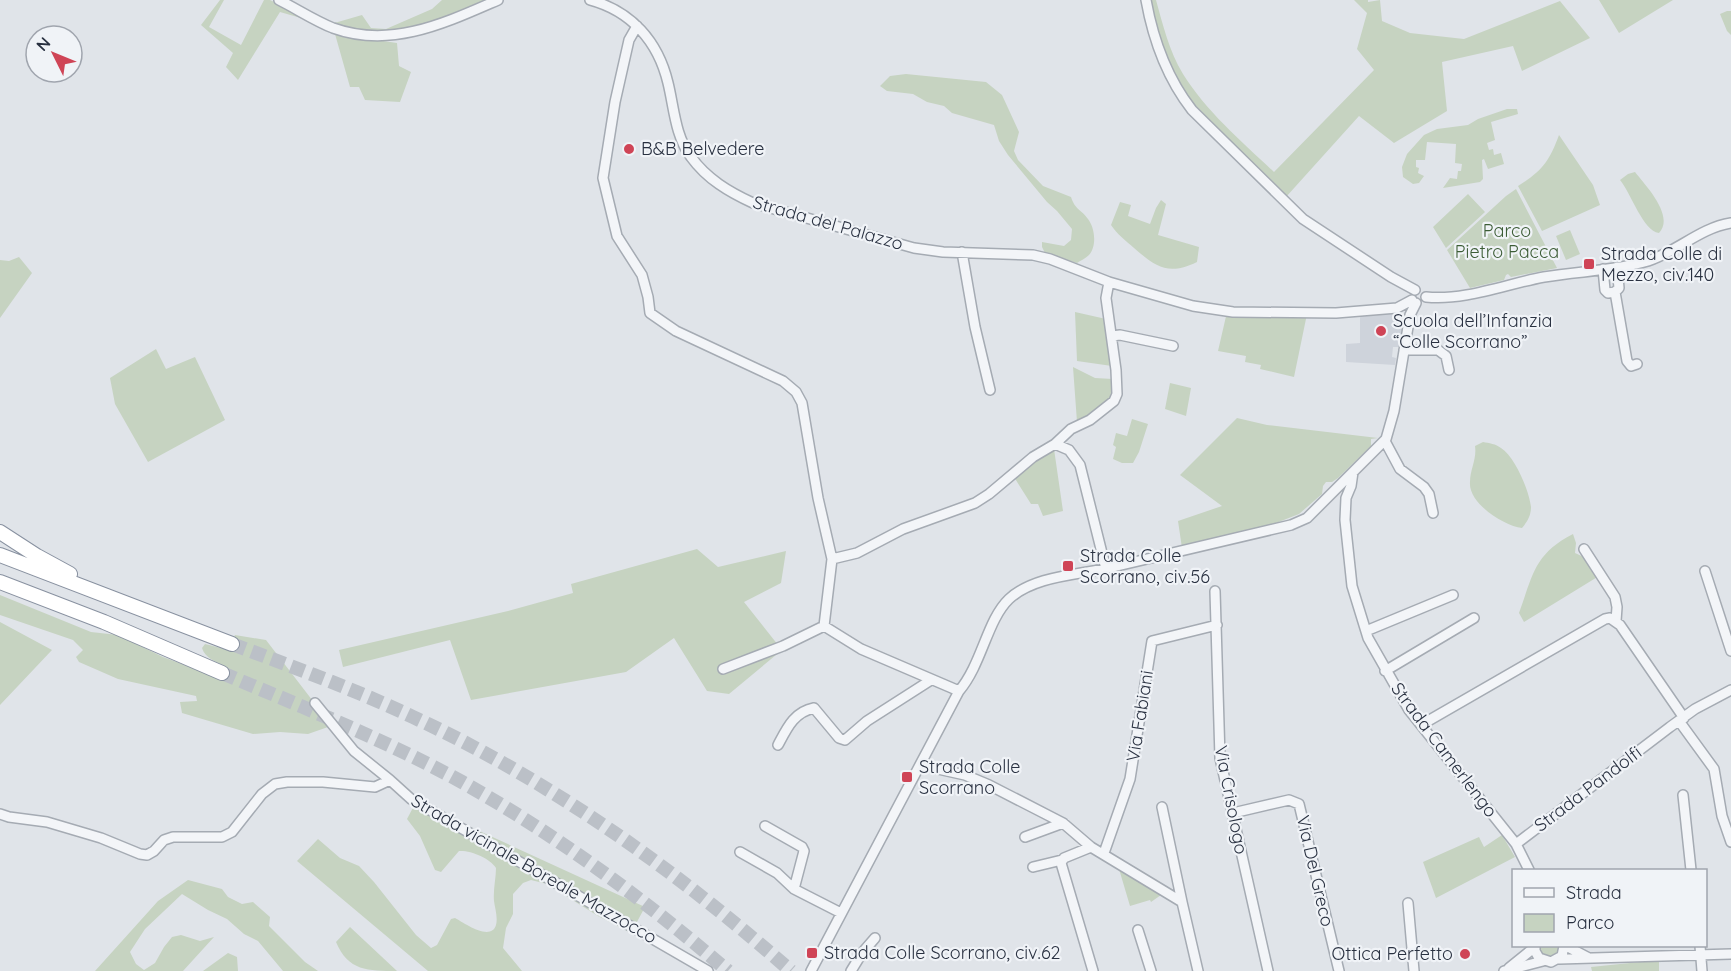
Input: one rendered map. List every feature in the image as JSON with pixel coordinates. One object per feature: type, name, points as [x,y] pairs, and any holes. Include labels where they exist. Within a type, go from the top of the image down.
[{"type":"highway","points":[[0,532],[52,564],[142,609]]},
{"type":"highway","points":[[0,555],[232,644]]},
{"type":"highway","points":[[0,572],[104,622],[222,673]]},
{"type":"highway","points":[[0,582],[104,622]]},
{"type":"street","points":[[279,0],[331,27],[357,34],[384,36],[417,32],[498,0]]},
{"type":"street","name":"Strada del Palazzo","points":[[590,0],[613,7],[649,39],[663,66],[678,130],[690,156],[711,178],[731,193],[753,203],[914,248],[1033,255],[1109,282],[1193,306],[1233,312],[1336,313],[1397,308],[1414,297],[1422,303],[1426,297],[1463,295],[1542,277],[1603,269]]},
{"type":"street","points":[[811,971],[959,691],[976,665],[1001,610],[1015,595],[1050,580],[1106,569],[1301,521],[1311,514],[1385,441],[1394,411],[1414,297],[1403,284],[1303,219],[1192,110],[1165,67],[1146,0]]},
{"type":"street","points":[[637,26],[629,39],[615,102],[603,178],[618,236],[642,275],[650,313],[657,320],[676,332],[783,381],[796,392],[802,403],[818,498],[832,559],[824,626]]},
{"type":"street","points":[[1617,267],[1619,288],[1615,292],[1608,293],[1605,290],[1603,269],[1657,257],[1712,227],[1731,223]]},
{"type":"street","points":[[962,252],[975,327],[990,390]]},
{"type":"street","points":[[832,559],[857,553],[903,529],[975,503],[1033,457],[1055,444],[1071,429],[1090,420],[1116,398],[1116,370],[1106,298],[1109,282]]},
{"type":"street","points":[[1615,292],[1627,361],[1631,366],[1636,364]]},
{"type":"street","points":[[1112,336],[1120,335],[1173,346]]},
{"type":"street","points":[[1404,350],[1438,350],[1446,356],[1449,370]]},
{"type":"street","points":[[1385,441],[1400,469],[1424,487],[1429,494],[1433,513]]},
{"type":"street","points":[[1055,444],[1069,450],[1080,465],[1106,569]]},
{"type":"street","name":"Strada Camerlengo","points":[[1353,472],[1344,513],[1352,586],[1366,631],[1385,671],[1409,710],[1516,844]]},
{"type":"street","points":[[1584,549],[1616,597],[1616,621]]},
{"type":"street","points":[[1705,571],[1731,651]]},
{"type":"street","name":"Via Crisologo","points":[[1215,591],[1220,758],[1268,971]]},
{"type":"street","points":[[1366,631],[1453,595]]},
{"type":"street","points":[[1385,671],[1474,618]]},
{"type":"street","points":[[1422,725],[1610,618],[1616,621],[1714,770],[1722,816],[1731,842]]},
{"type":"street","name":"Via Fabiani","points":[[1104,854],[1130,779],[1152,641],[1217,625]]},
{"type":"street","points":[[723,669],[783,646],[824,626]]},
{"type":"street","points":[[824,626],[861,649],[959,691]]},
{"type":"street","points":[[778,745],[792,720],[805,710],[814,708],[838,738],[845,740],[867,721],[931,680]]},
{"type":"street","name":"Strada Pandolfi","points":[[1528,869],[1516,844],[1682,719],[1731,690]]},
{"type":"street","name":"Strada vicinale Boreale Mazzocco","points":[[315,703],[354,751],[411,799],[708,971]]},
{"type":"street","points":[[920,765],[944,769],[973,778],[1063,823],[1092,847],[1182,902]]},
{"type":"street","points":[[0,814],[47,822],[147,855],[164,840],[173,837],[222,837],[232,832],[262,795],[275,784],[323,782],[375,787],[390,780]]},
{"type":"street","points":[[1683,795],[1691,869]]},
{"type":"street","name":"Via Del Greco","points":[[1233,813],[1289,800],[1299,804],[1339,971]]},
{"type":"street","points":[[1162,807],[1198,971]]},
{"type":"street","points":[[1025,837],[1063,823]]},
{"type":"street","points":[[765,826],[802,847],[804,851],[794,889]]},
{"type":"street","points":[[1033,867],[1062,860],[1092,847]]},
{"type":"street","points":[[740,852],[777,873],[794,889],[841,913]]},
{"type":"street","points":[[1062,860],[1093,971]]},
{"type":"street","points":[[1408,903],[1414,971]]},
{"type":"street","points":[[1138,930],[1151,971]]},
{"type":"street","points":[[851,971],[874,938]]},
{"type":"street","points":[[1505,971],[1534,947]]},
{"type":"street","points":[[1535,947],[1537,955],[1543,961]]},
{"type":"street","points":[[1559,959],[1564,947]]},
{"type":"street","points":[[1569,947],[1592,958]]},
{"type":"street","points":[[1700,950],[1702,971]]},
{"type":"street","points":[[1505,971],[1559,959],[1700,950],[1731,954]]},
{"type":"shaded area","name":"Scuola dell’Infanzia “Colle Scorrano”","points":[[1398,311],[1404,319],[1399,347],[1393,347],[1392,357],[1396,358],[1395,365],[1346,362],[1346,344],[1360,343],[1360,315]]},
{"type":"green space","points":[[220,0],[224,0],[209,27],[241,45],[264,0],[270,0],[322,24],[280,12],[238,80],[226,67],[233,53],[201,25]]},
{"type":"green space","points":[[442,0],[498,0],[446,22],[384,36],[331,24],[362,15],[371,28],[386,29],[432,9]]},
{"type":"green space","points":[[1148,0],[1156,0],[1174,56],[1192,88],[1225,126],[1274,172],[1374,70],[1357,49],[1367,13],[1354,0],[1368,0],[1368,2],[1380,0],[1382,21],[1410,33],[1464,39],[1560,1],[1590,38],[1522,71],[1513,46],[1442,62],[1447,111],[1394,143],[1359,116],[1286,197],[1192,104],[1166,60]]},
{"type":"green space","points":[[1599,0],[1673,0],[1619,33]]},
{"type":"green space","points":[[1731,11],[1731,35],[1720,14]]},
{"type":"green space","points":[[335,34],[397,43],[399,66],[411,72],[400,102],[365,100],[359,87],[350,87]]},
{"type":"green space","points":[[906,74],[986,82],[1002,95],[1019,132],[1014,151],[1018,160],[1043,186],[1071,197],[1074,205],[1088,219],[1094,237],[1092,251],[1089,255],[1077,263],[1045,253],[1042,242],[1064,246],[1071,240],[1072,229],[1008,155],[999,141],[994,125],[952,113],[944,106],[927,102],[913,94],[887,91],[880,86],[890,76]]},
{"type":"green space","points":[[1507,109],[1517,109],[1518,114],[1491,122],[1495,140],[1487,143],[1489,150],[1493,149],[1494,155],[1501,153],[1504,164],[1488,169],[1484,159],[1482,160],[1483,179],[1480,182],[1443,188],[1450,178],[1457,179],[1458,171],[1461,171],[1462,164],[1455,163],[1456,144],[1427,142],[1425,160],[1416,160],[1418,173],[1424,176],[1419,183],[1413,184],[1403,177],[1402,167],[1407,154],[1424,135],[1437,129],[1468,125]]},
{"type":"green space","points":[[1559,135],[1593,185],[1600,205],[1542,231],[1518,186],[1544,165]]},
{"type":"green space","points":[[1635,172],[1652,193],[1661,210],[1664,218],[1659,233],[1648,226],[1620,180]]},
{"type":"green space","name":"Parco Pietro Pacca","points":[[1516,189],[1557,268],[1511,277],[1508,274],[1504,280],[1470,288],[1447,250]]},
{"type":"green space","points":[[1468,194],[1485,212],[1446,248],[1433,227]]},
{"type":"green space","points":[[1161,200],[1166,204],[1158,235],[1199,247],[1197,262],[1170,269],[1156,264],[1142,255],[1111,225],[1120,202],[1131,205],[1128,216],[1150,224]]},
{"type":"green space","points":[[1570,230],[1580,254],[1566,260],[1556,236]]},
{"type":"green space","points":[[19,257],[32,273],[0,318],[0,260],[9,261]]},
{"type":"green space","points":[[1075,312],[1106,319],[1112,366],[1077,361]]},
{"type":"green space","points":[[1227,312],[1307,314],[1294,377],[1260,369],[1261,365],[1245,362],[1246,356],[1218,351]]},
{"type":"green space","points":[[156,349],[166,369],[195,357],[225,420],[148,462],[115,404],[110,378]]},
{"type":"green space","points":[[1073,367],[1095,378],[1113,379],[1110,399],[1090,416],[1077,422]]},
{"type":"green space","points":[[1170,383],[1191,388],[1186,416],[1165,409]]},
{"type":"green space","points":[[1237,418],[1267,425],[1378,438],[1371,439],[1371,446],[1338,478],[1332,482],[1326,482],[1322,494],[1299,514],[1276,523],[1182,548],[1178,521],[1222,506],[1180,475]]},
{"type":"green space","points":[[1132,419],[1148,424],[1133,463],[1122,463],[1113,459],[1116,447],[1113,445],[1116,433],[1127,436]]},
{"type":"green space","points":[[1483,442],[1497,446],[1506,452],[1520,475],[1531,507],[1528,519],[1522,528],[1506,523],[1488,512],[1471,490],[1470,477],[1475,446]]},
{"type":"green space","points":[[1054,449],[1063,511],[1043,516],[1038,504],[1031,504],[1014,477],[1030,463]]},
{"type":"green space","points":[[1573,534],[1576,543],[1575,553],[1588,559],[1599,576],[1524,622],[1519,613],[1532,577],[1542,558],[1550,549]]},
{"type":"green space","points":[[697,549],[718,567],[786,551],[781,583],[744,602],[782,650],[729,694],[707,691],[674,638],[626,672],[471,700],[450,640],[343,667],[339,650],[508,611],[573,593],[571,584]]},
{"type":"green space","points":[[0,595],[91,632],[118,635],[163,657],[220,678],[224,666],[205,654],[202,648],[205,644],[229,650],[235,635],[266,640],[329,722],[328,727],[308,734],[280,732],[253,734],[182,713],[180,702],[197,701],[196,696],[118,679],[79,662],[76,657],[83,650],[73,640],[0,615]]},
{"type":"green space","points":[[0,622],[52,650],[0,705]]},
{"type":"green space","points":[[416,802],[645,907],[631,933],[598,916],[547,884],[531,880],[523,883],[513,894],[513,914],[506,928],[503,948],[522,971],[428,971],[297,861],[318,839],[340,858],[359,866],[416,935],[431,948],[437,945],[451,919],[455,918],[483,932],[493,930],[497,919],[494,897],[496,868],[479,855],[459,851],[441,872],[435,870],[420,836],[407,819]]},
{"type":"green space","points":[[1502,835],[1515,857],[1436,898],[1423,862],[1479,837],[1484,847]]},
{"type":"green space","points":[[1119,869],[1161,895],[1151,902],[1150,900],[1130,906]]},
{"type":"green space","points":[[188,880],[222,889],[228,897],[242,904],[253,902],[270,917],[269,926],[305,962],[318,971],[283,971],[258,941],[244,934],[227,919],[182,894],[145,929],[130,952],[136,964],[144,970],[155,963],[172,937],[181,935],[200,941],[214,937],[183,971],[95,971],[158,901]]},
{"type":"green space","points":[[350,927],[397,971],[368,969],[353,964],[347,959],[336,942]]},
{"type":"green space","points":[[1540,947],[1558,947],[1555,954],[1550,957],[1542,953]]},
{"type":"green space","points":[[228,953],[237,957],[238,971],[203,971]]},
{"type":"green space","points":[[1659,960],[1659,971],[1592,971],[1591,967]]},
{"type":"tunnel","points":[[232,644],[391,707],[464,742],[514,770],[611,830],[658,864],[748,934],[791,971]]},
{"type":"tunnel","points":[[222,673],[403,752],[498,803],[633,894],[728,971]]},
{"type":"place","name":"B&B Belvedere","points":[[629,149]]},
{"type":"place","name":"Strada Colle di Mezzo, civ.140","points":[[1589,264]]},
{"type":"place","name":"Scuola dell’Infanzia “Colle Scorrano”","points":[[1381,331]]},
{"type":"place","name":"Strada Colle Scorrano, civ.56","points":[[1068,566]]},
{"type":"place","name":"Strada Colle Scorrano","points":[[907,777]]},
{"type":"place","name":"Strada Colle Scorrano, civ.62","points":[[812,953]]},
{"type":"place","name":"Ottica Perfetto","points":[[1465,954]]}]
